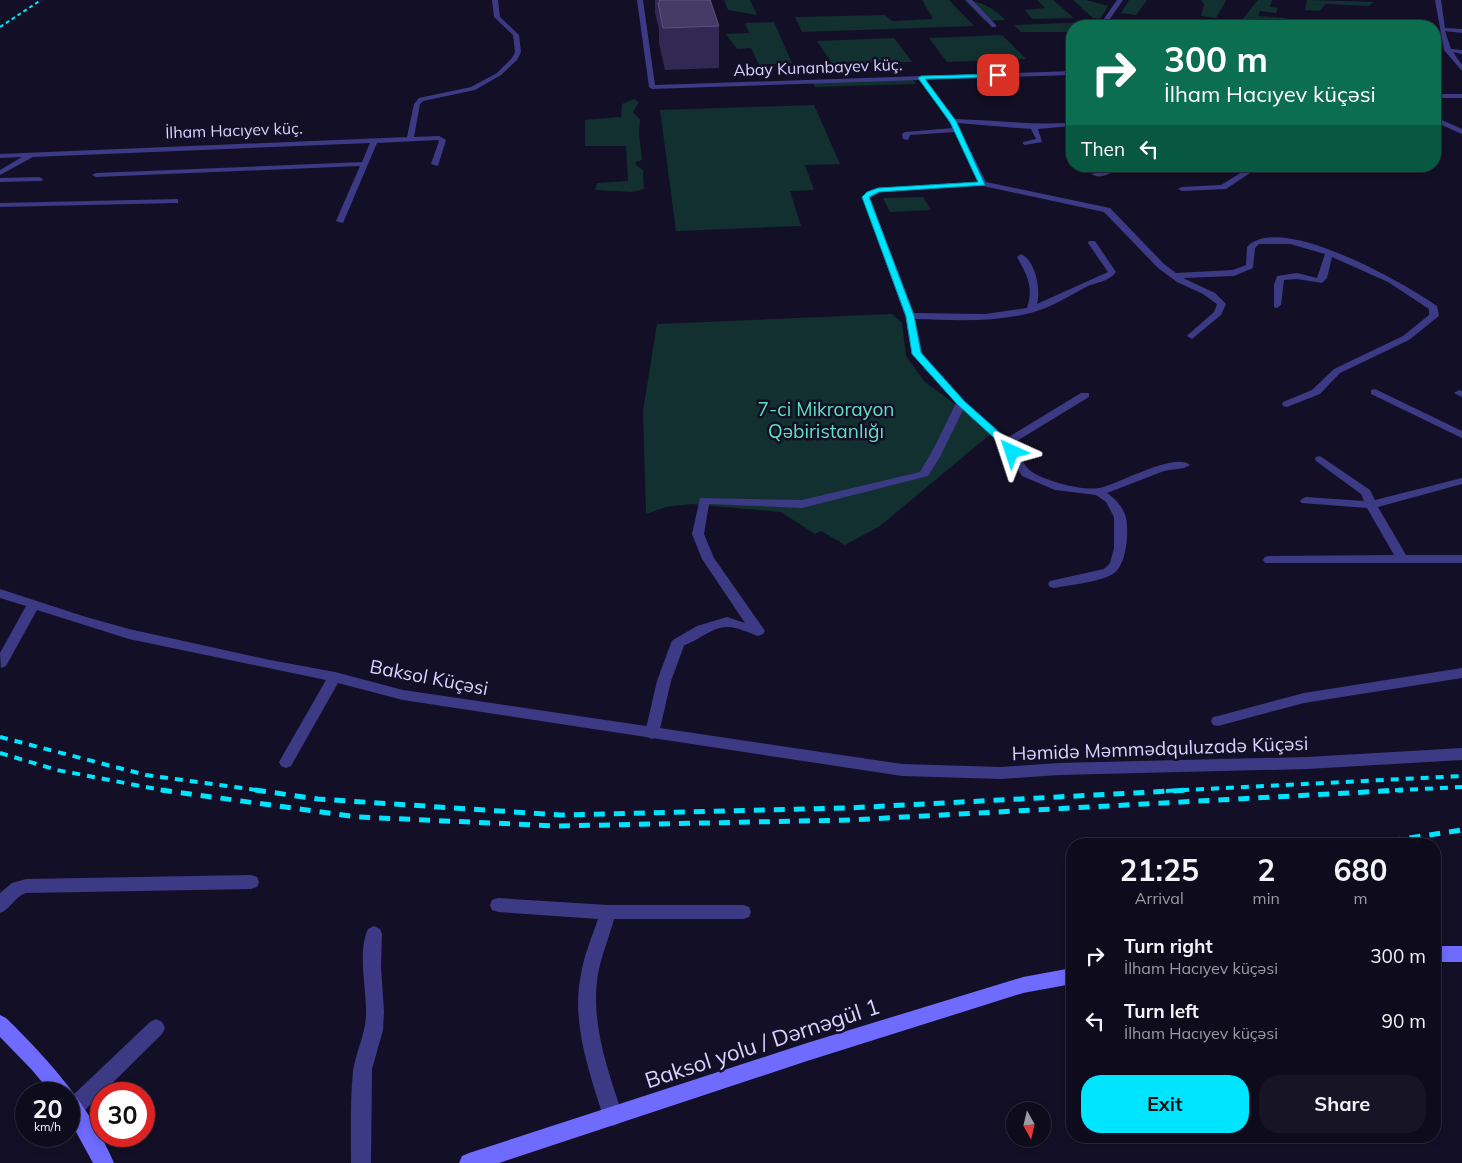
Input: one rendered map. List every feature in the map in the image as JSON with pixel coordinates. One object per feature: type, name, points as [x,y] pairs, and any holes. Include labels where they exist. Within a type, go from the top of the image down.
[{"type":"main road","points":[[1441,954],[1462,954]]},
{"type":"main road","name":"Baksol yolu / Dərnəgül 1","points":[[469,1163],[1023,985],[1066,977]]},
{"type":"main road","points":[[0,1024],[39,1063],[54,1082]]},
{"type":"main road","points":[[80,1120],[104,1163]]},
{"type":"street","points":[[410,139],[417,104],[420,100],[473,89],[499,74],[515,59],[518,52],[516,35],[497,17],[495,0]]},
{"type":"street","name":"Abay Kunanbayev küç.","points":[[640,0],[652,87],[1066,73]]},
{"type":"street","points":[[969,0],[994,26]]},
{"type":"street","points":[[1106,20],[1120,0]]},
{"type":"street","points":[[1438,0],[1448,54],[1462,70]]},
{"type":"street","points":[[1443,29],[1462,31]]},
{"type":"street","points":[[1448,54],[1462,52]]},
{"type":"street","points":[[1448,54],[1462,60]]},
{"type":"street","points":[[921,78],[955,126],[983,184]]},
{"type":"street","points":[[1441,96],[1462,96]]},
{"type":"street","points":[[906,139],[905,134],[990,122],[1034,127],[1066,124]]},
{"type":"street","points":[[1441,122],[1462,132]]},
{"type":"street","points":[[1025,142],[1040,141],[1034,127]]},
{"type":"street","name":"İlham Hacıyev küç.","points":[[0,156],[439,138],[443,140],[435,164]]},
{"type":"street","points":[[340,221],[374,141]]},
{"type":"street","points":[[0,173],[31,155]]},
{"type":"street","points":[[96,175],[364,164]]},
{"type":"street","points":[[1095,174],[1110,172]]},
{"type":"street","points":[[1182,189],[1223,187],[1246,172]]},
{"type":"street","points":[[0,180],[39,179]]},
{"type":"street","points":[[1184,465],[1162,468],[1099,492],[1059,488],[1026,474],[1006,443],[961,402],[916,354],[910,316],[866,197],[869,193],[878,190],[983,184],[1107,210],[1174,276],[1185,284],[1217,297],[1222,304],[1218,313],[1192,336]]},
{"type":"street","points":[[0,205],[174,201]]},
{"type":"street","points":[[1174,276],[1234,273],[1250,266],[1251,247],[1257,242],[1287,241],[1329,253],[1416,294],[1434,308],[1434,316],[1406,338],[1337,370],[1316,392],[1287,404]]},
{"type":"street","points":[[910,316],[970,318],[1015,314],[1031,310],[1112,272],[1092,244]]},
{"type":"street","points":[[1277,304],[1280,278],[1297,276],[1319,281],[1323,278],[1329,253]]},
{"type":"street","points":[[1021,257],[1035,280],[1036,296],[1031,310]]},
{"type":"street","points":[[1374,392],[1462,435]]},
{"type":"street","points":[[1006,443],[1085,394]]},
{"type":"street","points":[[652,733],[664,681],[678,643],[702,629],[727,622],[758,631],[708,559],[698,534],[704,500],[802,504],[924,474],[932,464],[948,425],[961,402]]},
{"type":"street","points":[[1320,459],[1366,492],[1371,505],[1402,559]]},
{"type":"street","points":[[1306,501],[1371,505],[1462,481]]},
{"type":"street","points":[[1054,584],[1108,572],[1116,565],[1120,548],[1120,517],[1110,500],[1099,492]]},
{"type":"street","points":[[1269,560],[1462,559]]},
{"type":"street","name":"Baksol Küçəsi","points":[[0,593],[33,606],[129,634],[270,665],[335,677],[403,695],[859,764]]},
{"type":"street","points":[[1,663],[33,606]]},
{"type":"street","name":"Həmidə Məmmədquluzadə Küçəsi","points":[[1218,721],[1304,698],[1462,673]]},
{"type":"street","points":[[286,762],[335,677]]},
{"type":"street","name":"Həmidə Məmmədquluzadə Küçəsi","points":[[859,764],[902,770],[1001,773],[1059,768],[1307,763],[1462,754]]},
{"type":"street","points":[[0,906],[16,888],[26,886],[251,882]]},
{"type":"street","points":[[498,905],[608,912],[743,912]]},
{"type":"street","points":[[608,912],[588,982],[587,1013],[596,1062],[613,1116]]},
{"type":"street","points":[[361,1163],[361,1099],[364,1069],[374,1030],[375,1012],[372,967],[374,934]]},
{"type":"street","points":[[80,1091],[156,1028]]},
{"type":"green space","points":[[724,0],[750,0],[757,15],[728,10]]},
{"type":"green space","points":[[922,0],[949,0],[974,26],[802,32],[795,17],[885,15],[892,21],[933,19]]},
{"type":"green space","points":[[964,0],[986,6],[997,12],[1005,20],[985,21]]},
{"type":"green space","points":[[1037,0],[1053,0],[1074,18],[1032,19],[1025,10],[1045,8]]},
{"type":"green space","points":[[1073,0],[1086,0],[1108,6],[1100,19],[1093,18]]},
{"type":"green space","points":[[1129,0],[1147,0],[1136,15],[1121,13]]},
{"type":"green space","points":[[1201,0],[1226,1],[1216,18],[1201,16],[1204,5]]},
{"type":"green space","points":[[1258,0],[1272,0],[1270,7],[1278,8],[1276,13],[1260,11],[1258,16],[1288,18],[1285,20],[1242,20]]},
{"type":"green space","points":[[1307,0],[1374,2],[1369,6],[1326,4],[1319,11],[1305,10]]},
{"type":"green space","points":[[774,22],[792,63],[759,65],[751,48],[737,49],[726,34],[749,33],[745,23]]},
{"type":"green space","points":[[1066,23],[1066,32],[1021,32],[1014,25]]},
{"type":"green space","points":[[1002,35],[1026,59],[947,62],[929,38]]},
{"type":"green space","points":[[894,38],[912,62],[832,64],[817,41]]},
{"type":"green space","points":[[912,78],[916,84],[815,87],[812,82]]},
{"type":"green space","points":[[634,99],[639,102],[633,112],[640,120],[639,133],[642,160],[636,162],[636,165],[643,170],[644,189],[632,192],[595,190],[597,183],[628,181],[626,146],[585,146],[585,120],[621,117],[622,104]]},
{"type":"green space","points":[[814,105],[840,164],[805,165],[814,190],[790,191],[801,226],[676,231],[660,110]]},
{"type":"green space","points":[[923,197],[931,210],[890,212],[883,198]]},
{"type":"green space","name":"7-ci Mikrorayon Qəbiristanlığı","points":[[892,314],[902,323],[906,356],[925,382],[993,432],[880,526],[845,545],[821,531],[815,534],[781,512],[691,504],[666,507],[646,514],[643,411],[657,324]]},
{"type":"building","points":[[659,0],[710,0],[719,26],[663,28]]},
{"type":"railway","points":[[0,27],[41,0]]},
{"type":"railway","points":[[0,737],[146,775],[264,791]]},
{"type":"railway","points":[[0,753],[57,770],[164,790]]},
{"type":"railway","points":[[1166,791],[1462,776]]},
{"type":"railway","points":[[1380,791],[1462,787]]},
{"type":"railway","points":[[164,790],[358,817],[558,826],[850,820],[1403,790]]},
{"type":"railway","points":[[255,790],[318,799],[560,815],[848,808],[1190,790]]},
{"type":"railway","points":[[1409,838],[1462,830]]},
{"type":"route","points":[[998,75],[921,78],[953,121],[983,184],[878,190],[869,193],[866,197],[910,316],[916,354],[961,402],[1006,443],[1012,452]]}]
